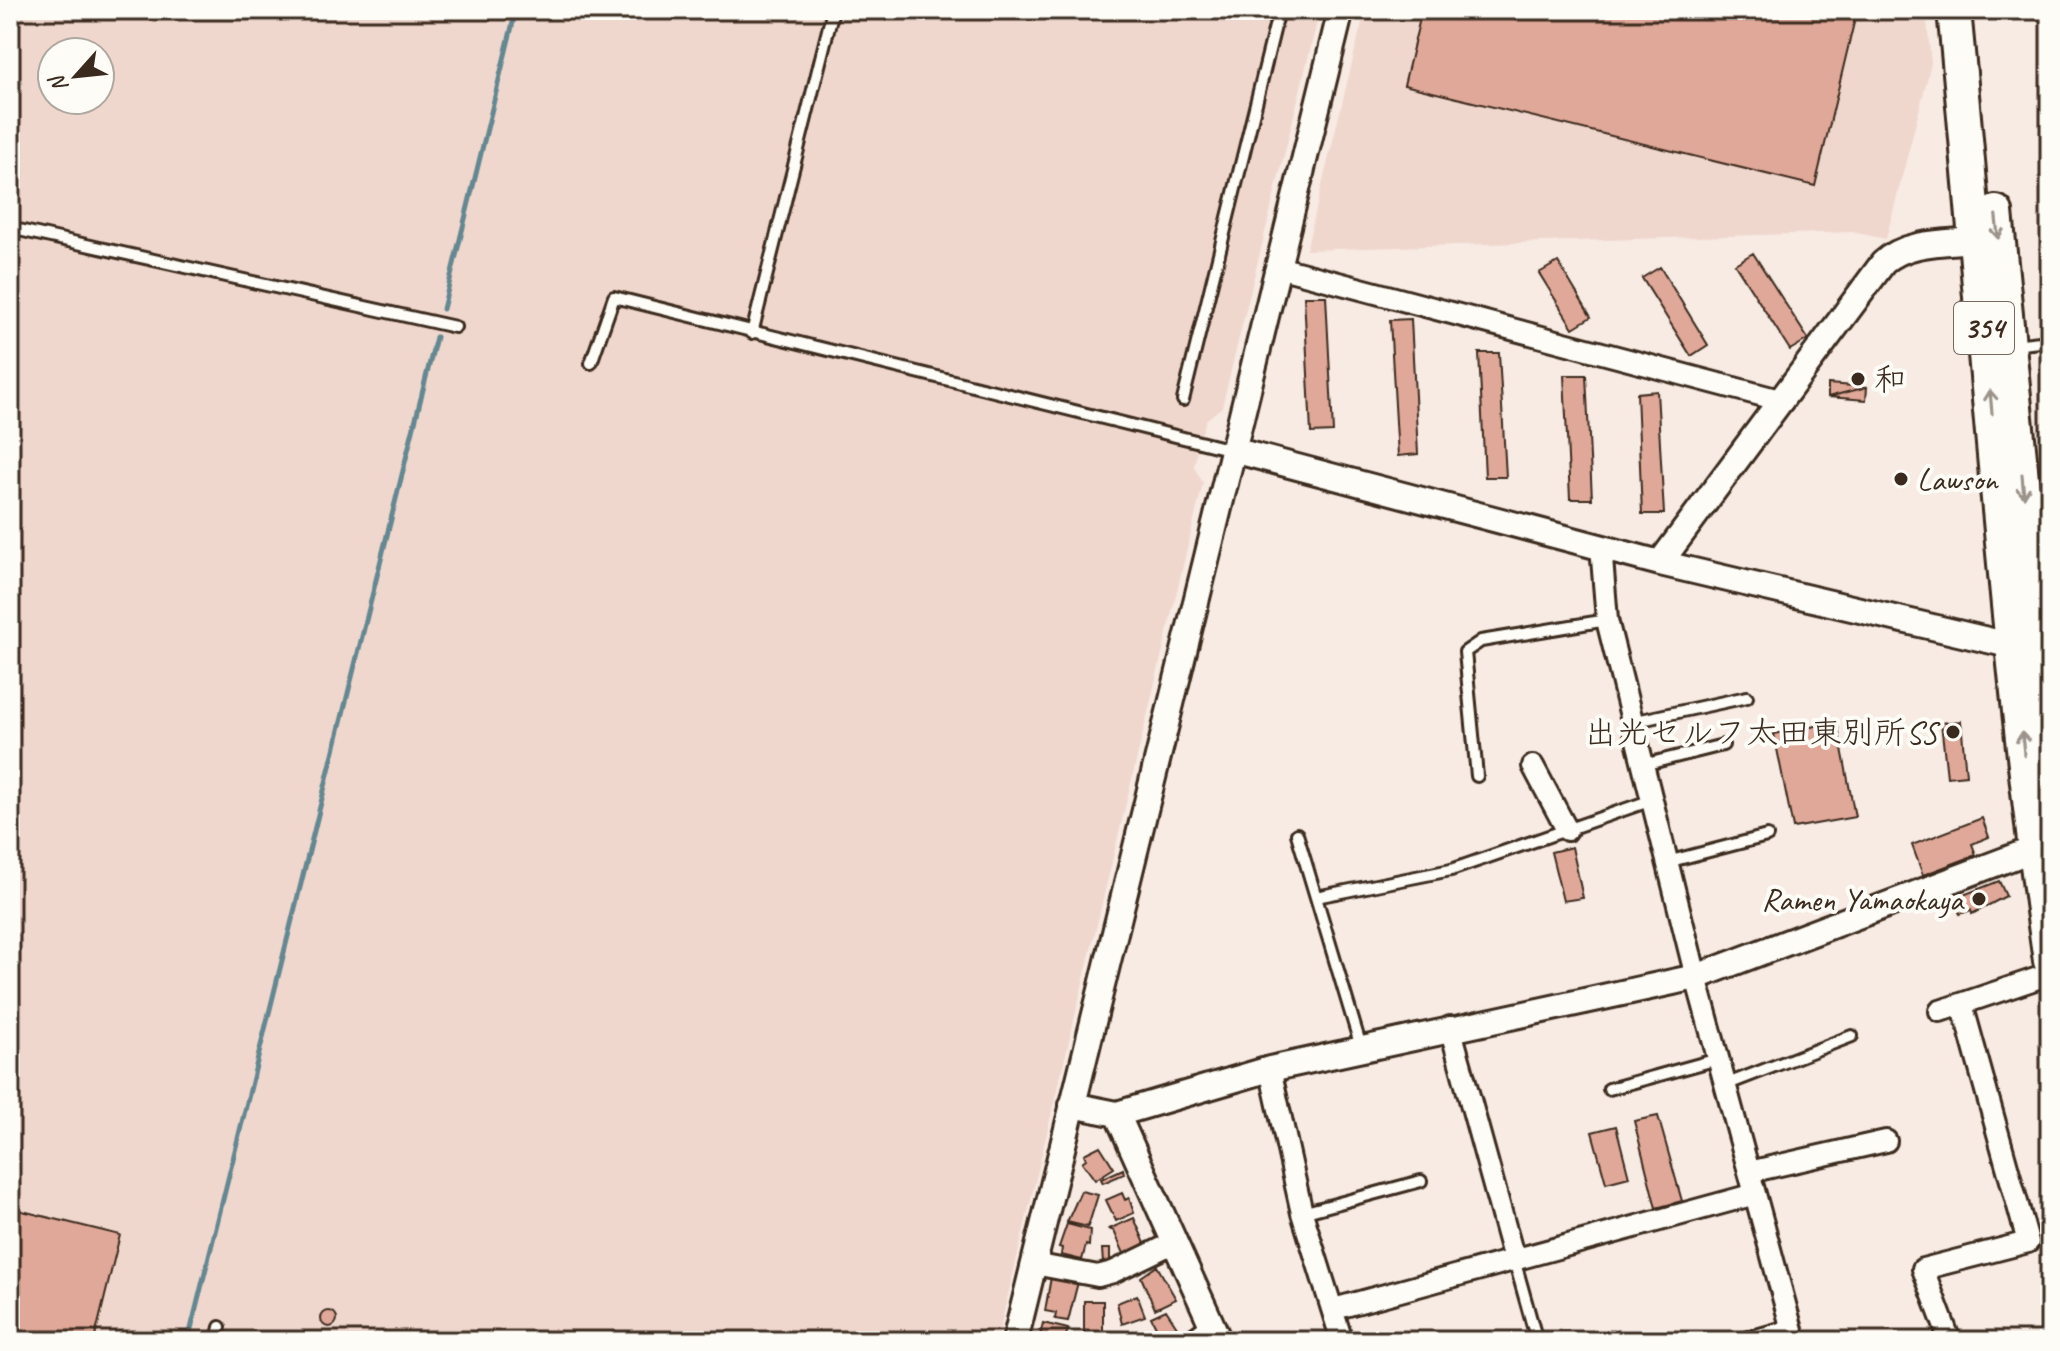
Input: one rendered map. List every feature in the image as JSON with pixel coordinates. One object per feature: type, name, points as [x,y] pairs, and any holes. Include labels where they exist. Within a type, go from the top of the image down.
[{"type":"highway","name":"354","points":[[1954,10],[1976,240],[2050,766]]},
{"type":"highway","name":"354","points":[[1975,10],[2009,345],[2034,651],[2034,849],[2050,961]]},
{"type":"street","points":[[1015,1341],[1341,10]]},
{"type":"street","points":[[1660,563],[1895,252],[1976,240]]},
{"type":"street","points":[[1278,267],[1783,401]]},
{"type":"street","points":[[1233,450],[1660,563],[2034,651]]},
{"type":"street","points":[[1601,546],[1607,620],[1696,977],[1793,1333]]},
{"type":"street","points":[[1533,766],[1567,830]]},
{"type":"street","points":[[1072,1105],[1117,1114],[1270,1069],[1361,1047],[1696,977],[2034,849]]},
{"type":"street","points":[[1940,1011],[2050,974]]},
{"type":"street","points":[[1950,1341],[1923,1269],[2028,1242],[1962,1004]]},
{"type":"street","points":[[1450,1027],[1514,1259]]},
{"type":"street","points":[[1270,1069],[1302,1213],[1342,1341]]},
{"type":"street","points":[[1117,1114],[1216,1334],[1192,1341]]},
{"type":"street","points":[[1749,1172],[1886,1141]]},
{"type":"street","points":[[1334,1309],[1755,1194]]},
{"type":"street","points":[[1034,1264],[1098,1276],[1175,1242]]},
{"type":"lane","points":[[752,333],[833,10]]},
{"type":"lane","points":[[1183,400],[1279,10]]},
{"type":"lane","points":[[10,228],[455,327]]},
{"type":"lane","points":[[591,363],[614,297],[1233,450]]},
{"type":"lane","points":[[2009,345],[2050,341]]},
{"type":"lane","points":[[1477,776],[1465,652],[1481,641],[1607,620]]},
{"type":"lane","points":[[1632,722],[1747,697]]},
{"type":"lane","points":[[1643,765],[1723,745]]},
{"type":"lane","points":[[1316,897],[1451,870],[1653,800]]},
{"type":"lane","points":[[1297,834],[1361,1047]]},
{"type":"lane","points":[[1667,862],[1767,836]]},
{"type":"lane","points":[[1725,1085],[1852,1036]]},
{"type":"lane","points":[[1609,1089],[1718,1059]]},
{"type":"lane","points":[[1302,1213],[1421,1181]]},
{"type":"lane","points":[[1514,1259],[1537,1341]]},
{"type":"lane","points":[[217,1341],[220,1327]]},
{"type":"lane","points":[[1735,1341],[1793,1333]]},
{"type":"shaded area","points":[[10,10],[1320,10],[1222,407],[1206,420],[1199,442],[1194,467],[1203,483],[997,1341],[10,1341]]},
{"type":"shaded area","points":[[1365,10],[1926,10],[1931,64],[1886,239],[1852,232],[1306,250]]},
{"type":"building","points":[[1422,10],[1857,10],[1815,186],[1404,85]]},
{"type":"building","points":[[1753,253],[1808,339],[1790,350],[1735,264]]},
{"type":"building","points":[[1558,262],[1591,317],[1573,328],[1539,273]]},
{"type":"building","points":[[1660,267],[1708,345],[1691,356],[1642,278]]},
{"type":"building","points":[[1304,296],[1326,296],[1333,432],[1311,433]]},
{"type":"building","points":[[1411,319],[1418,454],[1398,456],[1390,320]]},
{"type":"building","points":[[1479,353],[1499,353],[1506,477],[1485,477]]},
{"type":"building","points":[[1564,375],[1586,375],[1592,499],[1570,499]]},
{"type":"building","points":[[1828,384],[1867,387],[1828,397]]},
{"type":"building","points":[[1867,387],[1866,400],[1828,397]]},
{"type":"building","points":[[1657,391],[1664,514],[1642,514],[1637,393]]},
{"type":"building","points":[[1961,721],[1966,775],[1947,777],[1941,723]]},
{"type":"building","points":[[1837,722],[1855,817],[1793,828],[1774,734]]},
{"type":"building","points":[[1982,818],[1989,837],[1972,844],[1976,855],[1923,875],[1912,845]]},
{"type":"building","points":[[1572,847],[1583,898],[1563,901],[1551,852]]},
{"type":"building","points":[[1999,881],[2006,896],[1972,914],[1971,910],[1960,914],[1953,899]]},
{"type":"building","points":[[1658,1116],[1682,1201],[1656,1208],[1634,1121]]},
{"type":"building","points":[[1616,1126],[1629,1177],[1606,1183],[1592,1132]]},
{"type":"building","points":[[1100,1146],[1114,1168],[1095,1180],[1082,1162],[1086,1159],[1084,1154]]},
{"type":"building","points":[[1123,1169],[1124,1174],[1103,1183],[1101,1179]]},
{"type":"building","points":[[1081,1191],[1098,1195],[1088,1227],[1067,1222]]},
{"type":"building","points":[[1122,1193],[1125,1200],[1129,1198],[1134,1213],[1116,1221],[1106,1200]]},
{"type":"building","points":[[10,1208],[120,1235],[94,1341],[10,1341]]},
{"type":"building","points":[[1134,1218],[1147,1248],[1126,1258],[1114,1231],[1109,1229]]},
{"type":"building","points":[[1067,1224],[1090,1230],[1089,1246],[1086,1245],[1082,1260],[1061,1255],[1062,1248],[1059,1247]]},
{"type":"building","points":[[1102,1249],[1110,1249],[1110,1264],[1103,1264]]},
{"type":"building","points":[[1157,1266],[1176,1299],[1155,1309],[1141,1277]]},
{"type":"building","points":[[1051,1277],[1078,1282],[1068,1321],[1055,1319],[1056,1313],[1045,1311]]},
{"type":"building","points":[[1137,1295],[1145,1316],[1122,1324],[1117,1303]]},
{"type":"building","points":[[1084,1301],[1103,1301],[1103,1339],[1084,1339]]},
{"type":"building","points":[[1166,1310],[1183,1336],[1173,1341],[1163,1341],[1151,1317]]},
{"type":"building","points":[[329,1311],[337,1319],[329,1327],[321,1319]]},
{"type":"building","points":[[1043,1323],[1068,1329],[1065,1339],[1039,1340]]},
{"type":"waterway","points":[[443,309],[516,10]]},
{"type":"waterway","points":[[188,1341],[436,337]]},
{"type":"place","name":"和","points":[[1858,379]]},
{"type":"place","name":"Lawson","points":[[1901,479]]},
{"type":"place","name":"出光セルフ太田東別所SS","points":[[1953,732]]},
{"type":"place","name":"Ramen Yamaokaya","points":[[1979,899]]}]
